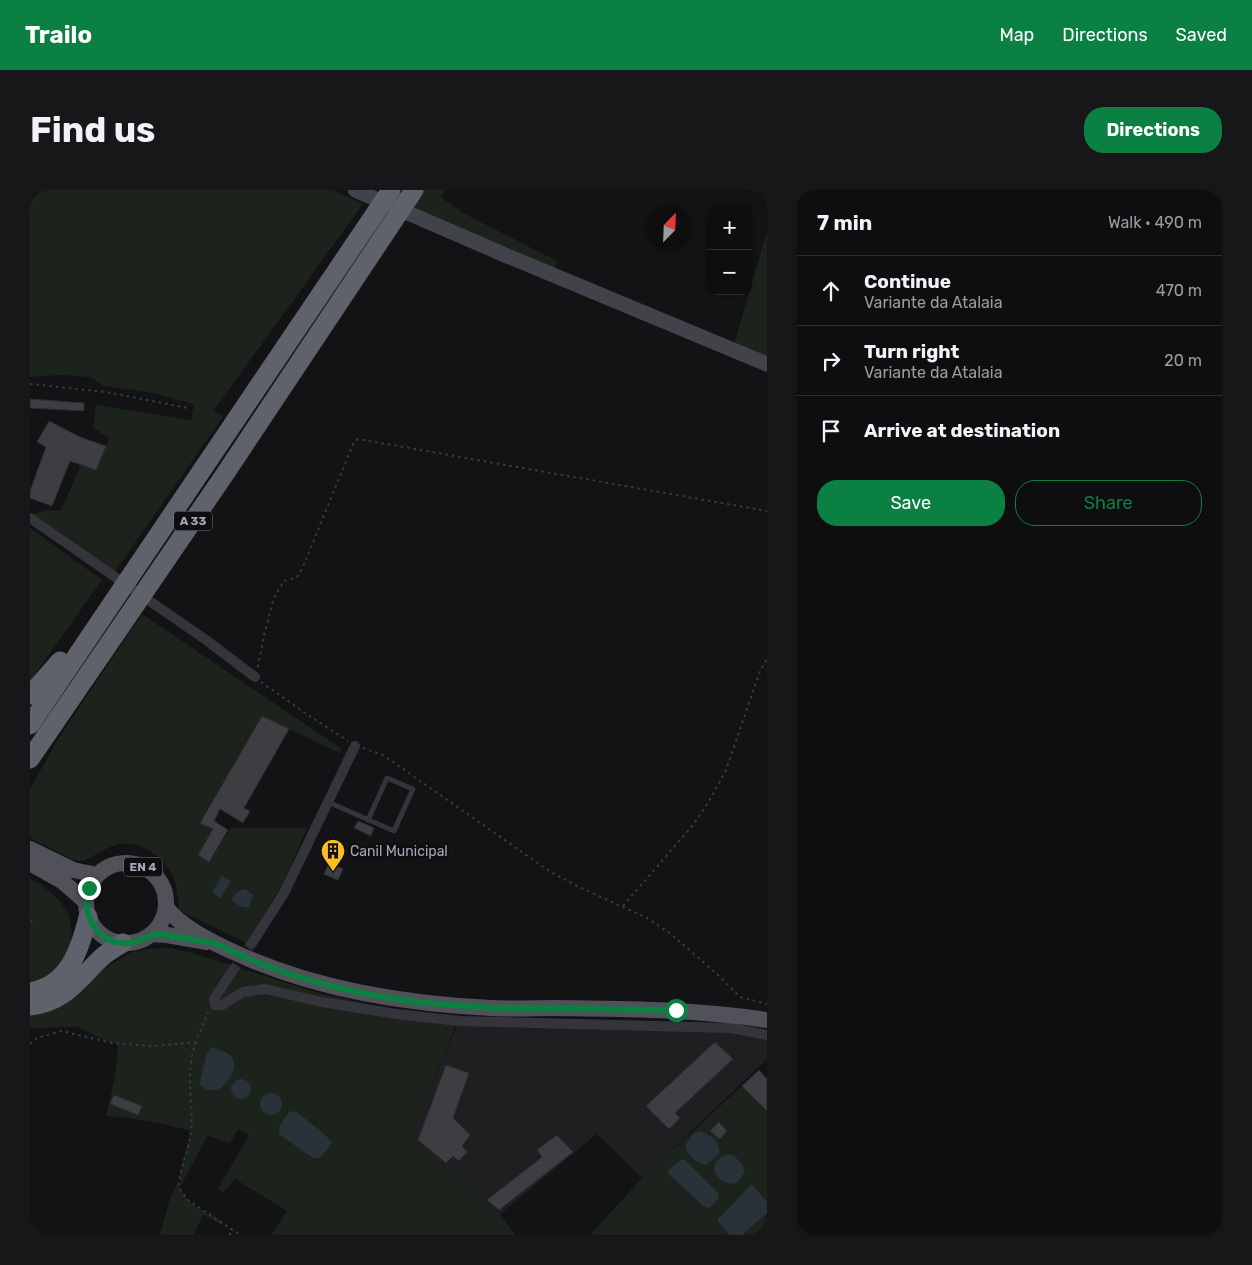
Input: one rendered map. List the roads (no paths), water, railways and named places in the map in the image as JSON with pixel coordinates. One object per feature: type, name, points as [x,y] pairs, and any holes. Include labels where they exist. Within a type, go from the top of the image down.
[{"type":"highway","name":"A 33","points":[[30,725],[391,190]]},
{"type":"highway","name":"A 33","points":[[30,760],[231,466],[414,190]]},
{"type":"highway","points":[[30,695],[116,598]]},
{"type":"highway","points":[[30,766],[44,739]]},
{"type":"highway","points":[[30,992],[38,991],[53,983],[66,972],[79,948],[87,910]]},
{"type":"highway","points":[[30,1006],[57,998],[68,991],[104,955],[123,943]]},
{"type":"main road","points":[[355,190],[767,364]]},
{"type":"main road","points":[[30,849],[73,870],[97,875],[89,888],[87,910]]},
{"type":"main road","points":[[30,863],[62,881],[87,910],[92,924],[102,935],[108,939],[123,943],[138,941],[151,934],[161,922],[166,908],[175,917],[214,943],[268,967],[326,985],[371,995],[417,1002],[492,1008],[676,1010],[737,1015],[767,1020]]},
{"type":"main road","name":"EN 4","points":[[97,875],[110,866],[117,864],[132,864],[146,869],[162,885],[166,908]]},
{"type":"main road","points":[[151,934],[214,943]]},
{"type":"street","points":[[30,518],[172,616],[255,677]]},
{"type":"street","points":[[252,943],[284,893],[355,746]]},
{"type":"street","points":[[231,974],[216,995],[214,1004],[217,1006],[243,992],[265,989],[322,1002],[396,1014],[458,1021],[731,1028],[767,1035]]},
{"type":"lane","points":[[328,802],[368,820],[394,831],[413,789],[387,778],[368,820]]},
{"type":"tunnel","points":[[231,973],[252,943]]},
{"type":"place","name":"Canil Municipal","points":[[333,872]]}]
